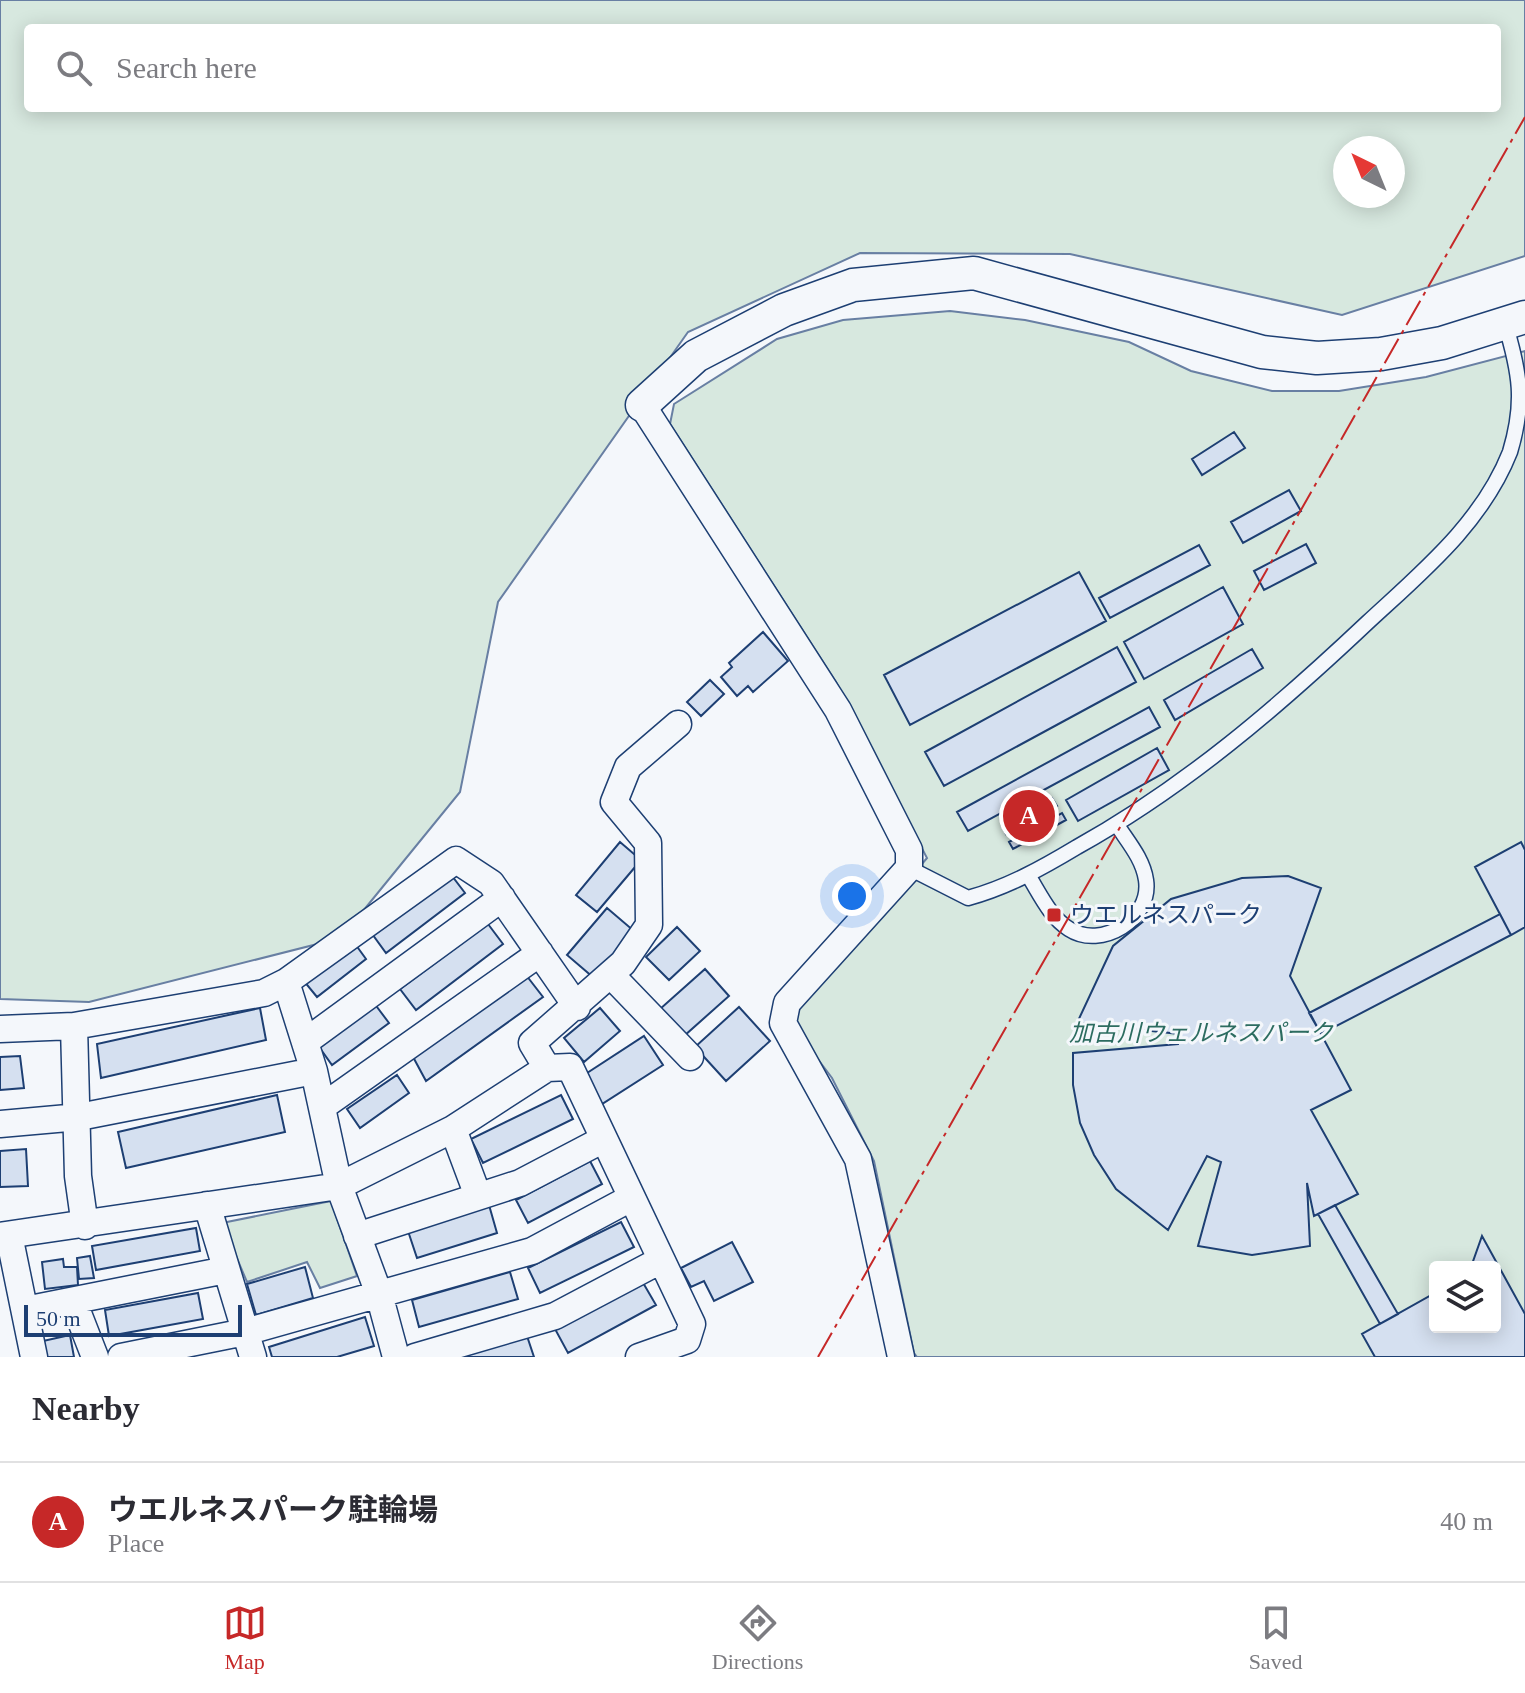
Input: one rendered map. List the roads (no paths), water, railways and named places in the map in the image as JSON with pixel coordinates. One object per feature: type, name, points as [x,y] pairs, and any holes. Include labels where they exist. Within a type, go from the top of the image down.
[{"type":"street","points":[[901,1357],[858,1159],[783,1023],[787,1003],[909,868],[909,850],[838,710],[642,405],[696,356],[784,310],[853,285],[974,273],[1262,352],[1317,358],[1412,349],[1515,320]]},
{"type":"street","points":[[547,1068],[532,1043],[611,975],[649,925],[648,843],[614,802],[628,767],[678,724]]},
{"type":"street","points":[[0,1029],[74,1026],[264,993],[286,982],[456,860],[491,883],[577,1007]]},
{"type":"street","points":[[305,1042],[502,898]]},
{"type":"street","points":[[322,1107],[540,953]]},
{"type":"street","points":[[611,975],[690,1057]]},
{"type":"street","points":[[286,982],[314,1071],[339,1186],[379,1294],[396,1357]]},
{"type":"street","points":[[74,1026],[79,1117],[78,1176],[85,1226]]},
{"type":"street","points":[[34,1357],[25,1310],[4,1236],[339,1186],[453,1129],[547,1068],[570,1067],[692,1324],[687,1340],[639,1357]]},
{"type":"street","points":[[0,1124],[79,1117],[314,1071]]},
{"type":"street","points":[[453,1129],[478,1196]]},
{"type":"street","points":[[357,1236],[520,1183],[604,1139]]},
{"type":"street","points":[[121,1357],[249,1344],[379,1294],[532,1251],[631,1198]]},
{"type":"street","points":[[207,1205],[249,1344]]},
{"type":"street","points":[[415,1357],[555,1316],[661,1260]]},
{"type":"street","points":[[25,1310],[74,1303],[226,1270]]},
{"type":"street","points":[[74,1303],[95,1357]]},
{"type":"lane","points":[[909,868],[968,898],[1001,889],[1117,825],[1179,785],[1295,690],[1442,553],[1470,521],[1494,485],[1520,420],[1521,379],[1515,320]]},
{"type":"lane","points":[[1028,875],[1048,908],[1071,930],[1092,938],[1119,929],[1139,908],[1147,887],[1138,855],[1117,825]]},
{"type":"place","name":"ウエルネスパーク駐輪場","points":[[1029,816]]},
{"type":"place","name":"ウエルネスパーク","points":[[1054,915]]},
{"type":"park label","name":"加古川ウェルネスパーク","points":[[1201,1033]]}]
